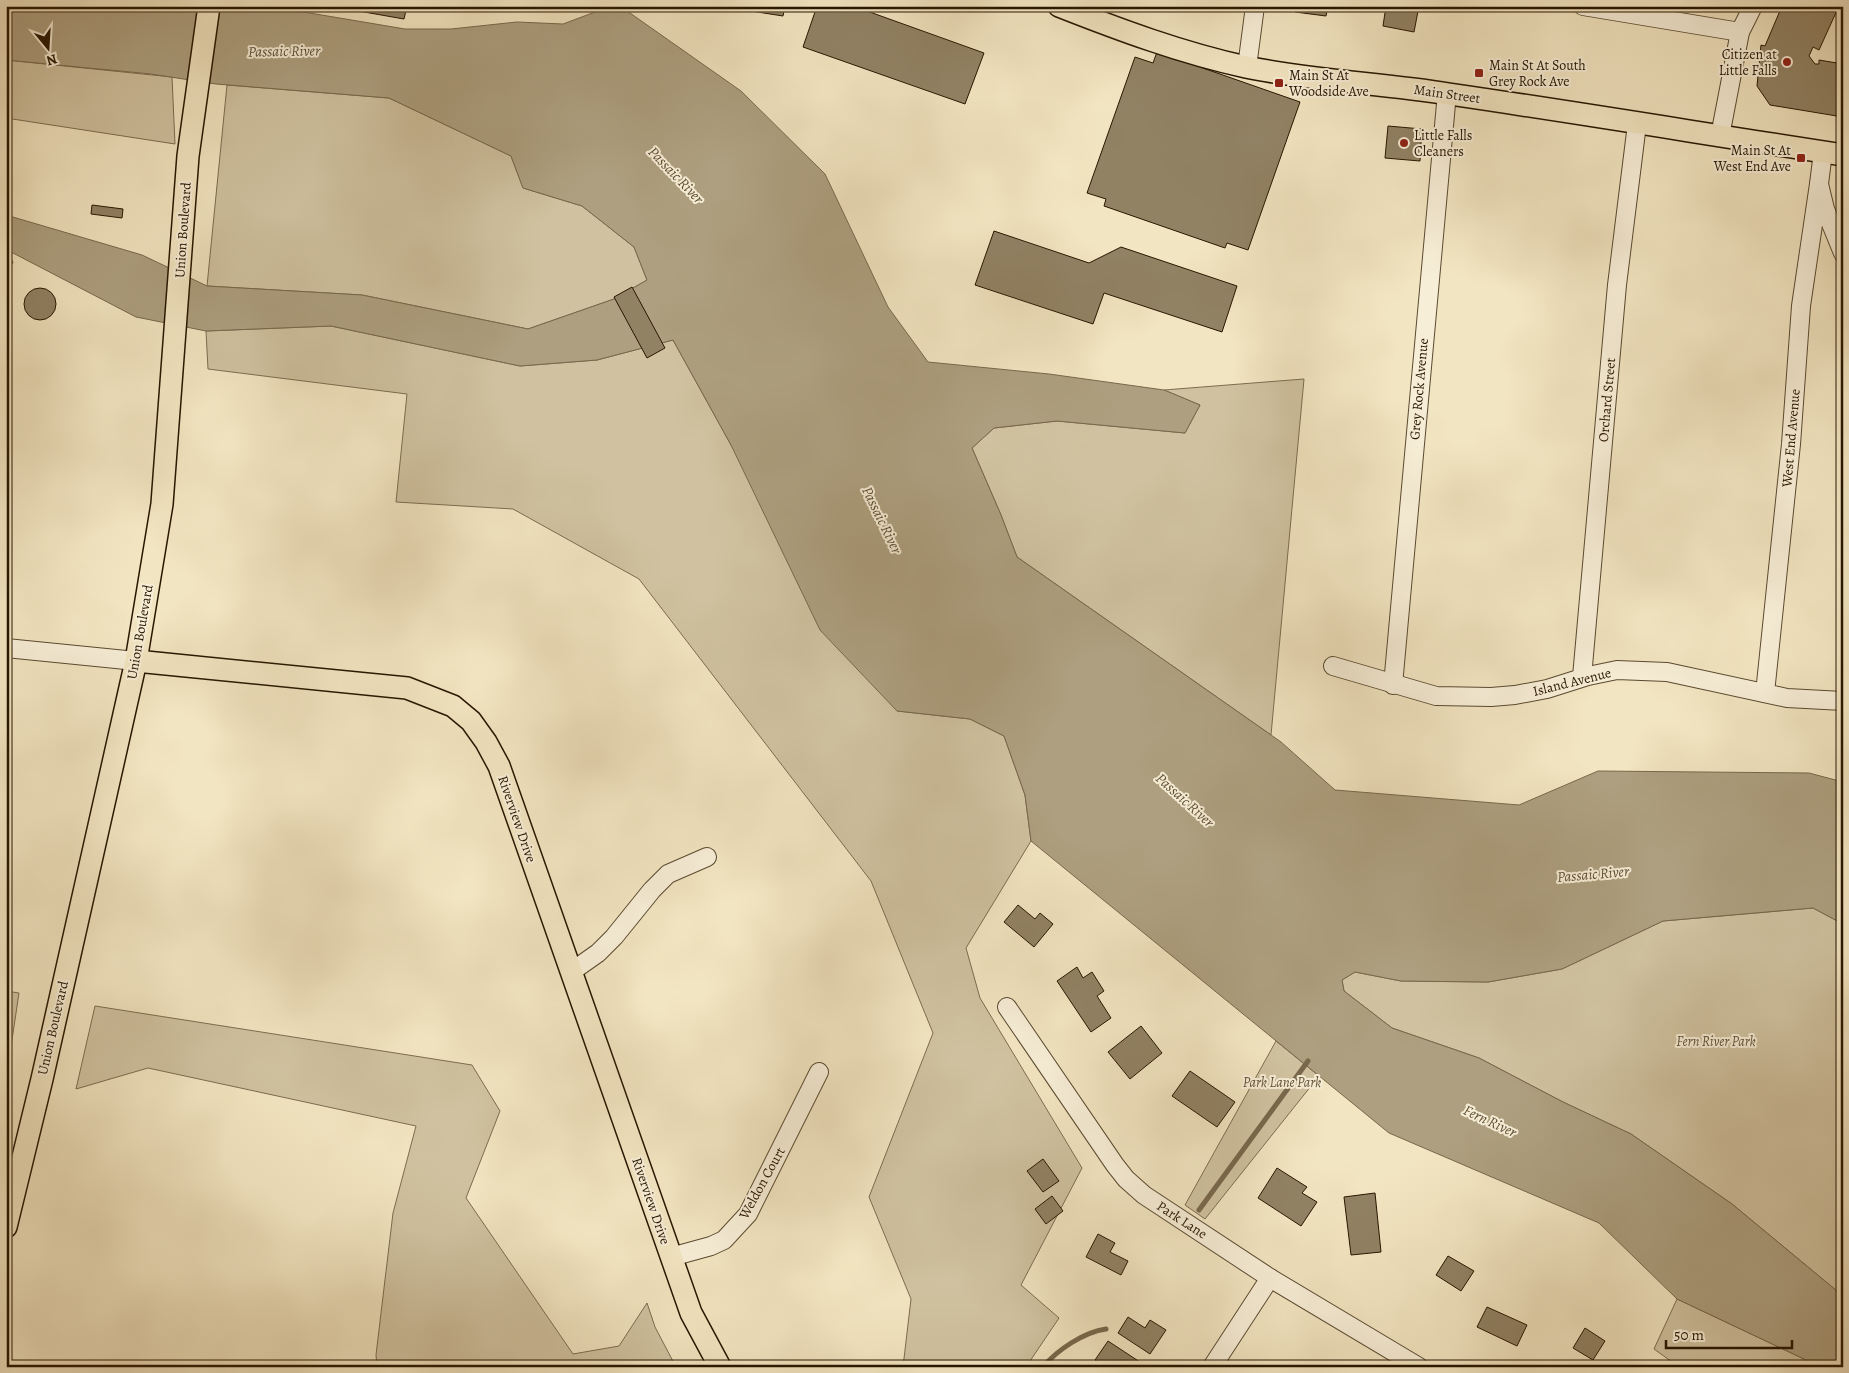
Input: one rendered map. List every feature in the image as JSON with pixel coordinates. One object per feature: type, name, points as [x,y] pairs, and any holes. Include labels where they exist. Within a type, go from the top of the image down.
[{"type":"main road","name":"Main Street","points":[[1058,6],[1131,34],[1247,67],[1311,78],[1447,93],[1833,154]]},
{"type":"main road","name":"Union Boulevard","points":[[6,1227],[42,1079],[136,661],[162,504],[188,156],[208,17]]},
{"type":"main road","name":"Riverview Drive","points":[[136,661],[407,688],[453,706],[471,722],[486,742],[499,766],[691,1313],[720,1367]]},
{"type":"street","points":[[1247,67],[1255,6]]},
{"type":"street","points":[[1583,6],[1740,32]]},
{"type":"street","points":[[1720,136],[1740,32],[1753,6]]},
{"type":"street","name":"Grey Rock Avenue","points":[[1392,685],[1447,93]]},
{"type":"street","name":"Orchard Street","points":[[1582,677],[1617,285],[1637,124]]},
{"type":"street","name":"West End Avenue","points":[[1765,693],[1791,444],[1801,306],[1819,184],[1833,154]]},
{"type":"street","points":[[1819,184],[1825,209],[1843,253]]},
{"type":"street","name":"Riverview Drive","points":[[6,648],[136,661]]},
{"type":"street","name":"Island Avenue","points":[[1333,666],[1392,685],[1436,696],[1491,697],[1547,689],[1582,677],[1617,670],[1667,672],[1787,698],[1843,700]]},
{"type":"street","points":[[571,972],[598,953],[614,937],[652,890],[668,874],[707,857]]},
{"type":"street","name":"Park Lane","points":[[1007,1007],[1126,1179],[1144,1196],[1270,1278],[1419,1367]]},
{"type":"street","name":"Weldon Court","points":[[671,1257],[711,1246],[724,1240],[748,1214],[819,1072]]},
{"type":"street","points":[[1212,1367],[1270,1278]]},
{"type":"green space","points":[[6,60],[172,77],[175,144],[6,118]]},
{"type":"green space","points":[[227,85],[389,98],[511,156],[523,188],[582,206],[634,247],[647,280],[614,299],[528,329],[362,295],[207,286]]},
{"type":"green space","points":[[331,326],[520,366],[597,360],[673,340],[731,445],[897,711],[970,719],[1004,736],[1025,795],[1031,841],[966,948],[980,998],[1082,1168],[1021,1285],[1059,1318],[1026,1367],[903,1367],[911,1299],[869,1197],[933,1033],[871,881],[639,579],[513,509],[396,502],[407,394],[208,369],[206,331]]},
{"type":"green space","points":[[1304,379],[1271,735],[1017,557],[972,448],[994,428],[1057,421],[1185,433],[1200,405],[1164,390]]},
{"type":"green space","name":"Fern River Park","points":[[1813,908],[1843,924],[1843,1296],[1732,1204],[1631,1134],[1563,1102],[1479,1058],[1392,1028],[1344,991],[1342,980],[1355,972],[1401,981],[1488,982],[1562,969],[1663,921]]},
{"type":"green space","points":[[6,991],[19,993],[6,1080]]},
{"type":"green space","points":[[95,1006],[472,1065],[500,1111],[466,1198],[573,1354],[619,1346],[647,1303],[655,1327],[676,1367],[377,1367],[376,1355],[393,1213],[416,1126],[148,1068],[76,1089]]},
{"type":"green space","name":"Park Lane Park","points":[[1276,1041],[1319,1076],[1205,1219],[1185,1205]]},
{"type":"green space","points":[[1677,1299],[1804,1359],[1812,1367],[1679,1367],[1654,1349]]},
{"type":"water","points":[[6,6],[115,6],[159,10],[268,6],[405,29],[451,29],[517,22],[563,24],[611,6],[620,6],[741,91],[825,174],[888,307],[928,362],[1049,374],[1164,390],[1200,405],[1185,433],[1057,421],[994,428],[972,448],[1017,557],[1281,742],[1335,790],[1519,805],[1598,771],[1809,773],[1843,782],[1843,924],[1813,908],[1663,921],[1562,969],[1488,982],[1401,981],[1355,972],[1342,980],[1344,991],[1392,1028],[1479,1058],[1563,1102],[1631,1134],[1732,1204],[1843,1296],[1843,1367],[1812,1367],[1804,1359],[1677,1299],[1599,1223],[1389,1133],[1031,841],[1025,795],[1004,736],[970,719],[897,711],[820,630],[731,445],[673,340],[597,360],[520,366],[331,326],[206,331],[136,317],[13,253],[6,254],[6,215],[142,255],[207,286],[362,295],[528,329],[614,299],[647,280],[634,247],[582,206],[523,188],[511,156],[389,98],[216,84],[151,74],[6,60]]},
{"type":"building","points":[[330,6],[407,6],[404,19]]},
{"type":"building","points":[[719,6],[785,6],[783,16]]},
{"type":"building","points":[[817,6],[853,6],[984,53],[965,104],[803,47]]},
{"type":"building","points":[[1296,6],[1328,6],[1326,16],[1295,12]]},
{"type":"building","points":[[1386,6],[1419,6],[1414,32],[1383,26]]},
{"type":"building","name":"Citizen at Little Falls","points":[[1782,6],[1839,6],[1819,50],[1813,47],[1809,56],[1815,64],[1819,64],[1819,60],[1843,64],[1843,117],[1770,105],[1757,86],[1761,45],[1765,46]]},
{"type":"building","points":[[1157,52],[1300,102],[1248,250],[1227,243],[1225,248],[1104,206],[1106,199],[1087,193],[1135,57],[1153,63]]},
{"type":"building","name":"Little Falls Cleaners","points":[[1388,126],[1422,129],[1420,161],[1385,158]]},
{"type":"building","points":[[92,205],[123,209],[122,218],[91,214]]},
{"type":"building","points":[[994,231],[1089,263],[1121,247],[1237,286],[1222,332],[1104,293],[1093,324],[975,285]]},
{"type":"building","points":[[6,245],[13,263],[6,266]]},
{"type":"building","points":[[632,287],[665,348],[647,358],[614,297]]},
{"type":"building","points":[[40,288],[46,289],[51,293],[55,298],[55,310],[51,315],[46,319],[40,320],[34,319],[29,315],[25,310],[24,304],[25,298],[29,293],[34,289]]},
{"type":"building","points":[[1018,905],[1035,919],[1040,913],[1053,924],[1034,947],[1004,922]]},
{"type":"building","points":[[1077,967],[1083,978],[1092,972],[1104,991],[1097,996],[1111,1018],[1091,1032],[1057,981]]},
{"type":"building","points":[[1141,1026],[1162,1053],[1130,1079],[1108,1052]]},
{"type":"building","points":[[1190,1071],[1235,1102],[1217,1127],[1172,1096]]},
{"type":"building","points":[[1043,1159],[1059,1181],[1043,1192],[1027,1171]]},
{"type":"building","points":[[1277,1168],[1307,1187],[1302,1193],[1317,1202],[1301,1226],[1258,1198]]},
{"type":"building","points":[[1375,1193],[1381,1252],[1351,1255],[1344,1197]]},
{"type":"building","points":[[1052,1196],[1063,1211],[1046,1224],[1035,1209]]},
{"type":"building","points":[[1098,1234],[1115,1243],[1110,1252],[1128,1261],[1121,1275],[1086,1257]]},
{"type":"building","points":[[1448,1256],[1474,1271],[1461,1291],[1436,1275]]},
{"type":"building","points":[[1487,1307],[1527,1325],[1517,1346],[1477,1327]]},
{"type":"building","points":[[1128,1317],[1145,1328],[1150,1320],[1166,1330],[1150,1354],[1118,1333]]},
{"type":"building","points":[[1585,1328],[1605,1341],[1593,1360],[1573,1348]]},
{"type":"building","points":[[1108,1341],[1146,1366],[1105,1367],[1095,1360]]},
{"type":"waterway","points":[[1199,1210],[1308,1061]]},
{"type":"waterway","points":[[1043,1367],[1056,1354],[1080,1338],[1106,1329]]},
{"type":"place","name":"Citizen at Little Falls","points":[[1787,62]]},
{"type":"place","name":"Main St At South Grey Rock Ave","points":[[1479,73]]},
{"type":"place","name":"Main St At Woodside Ave","points":[[1279,83]]},
{"type":"place","name":"Little Falls Cleaners","points":[[1404,143]]},
{"type":"place","name":"Main St At West End Ave","points":[[1801,158]]},
{"type":"water label","name":"Passaic River","points":[[284,51]]},
{"type":"water label","name":"Passaic River","points":[[676,175]]},
{"type":"water label","name":"Passaic River","points":[[882,520]]},
{"type":"water label","name":"Passaic River","points":[[1185,800]]},
{"type":"water label","name":"Passaic River","points":[[1593,874]]},
{"type":"water label","name":"Fern River","points":[[1490,1121]]}]
